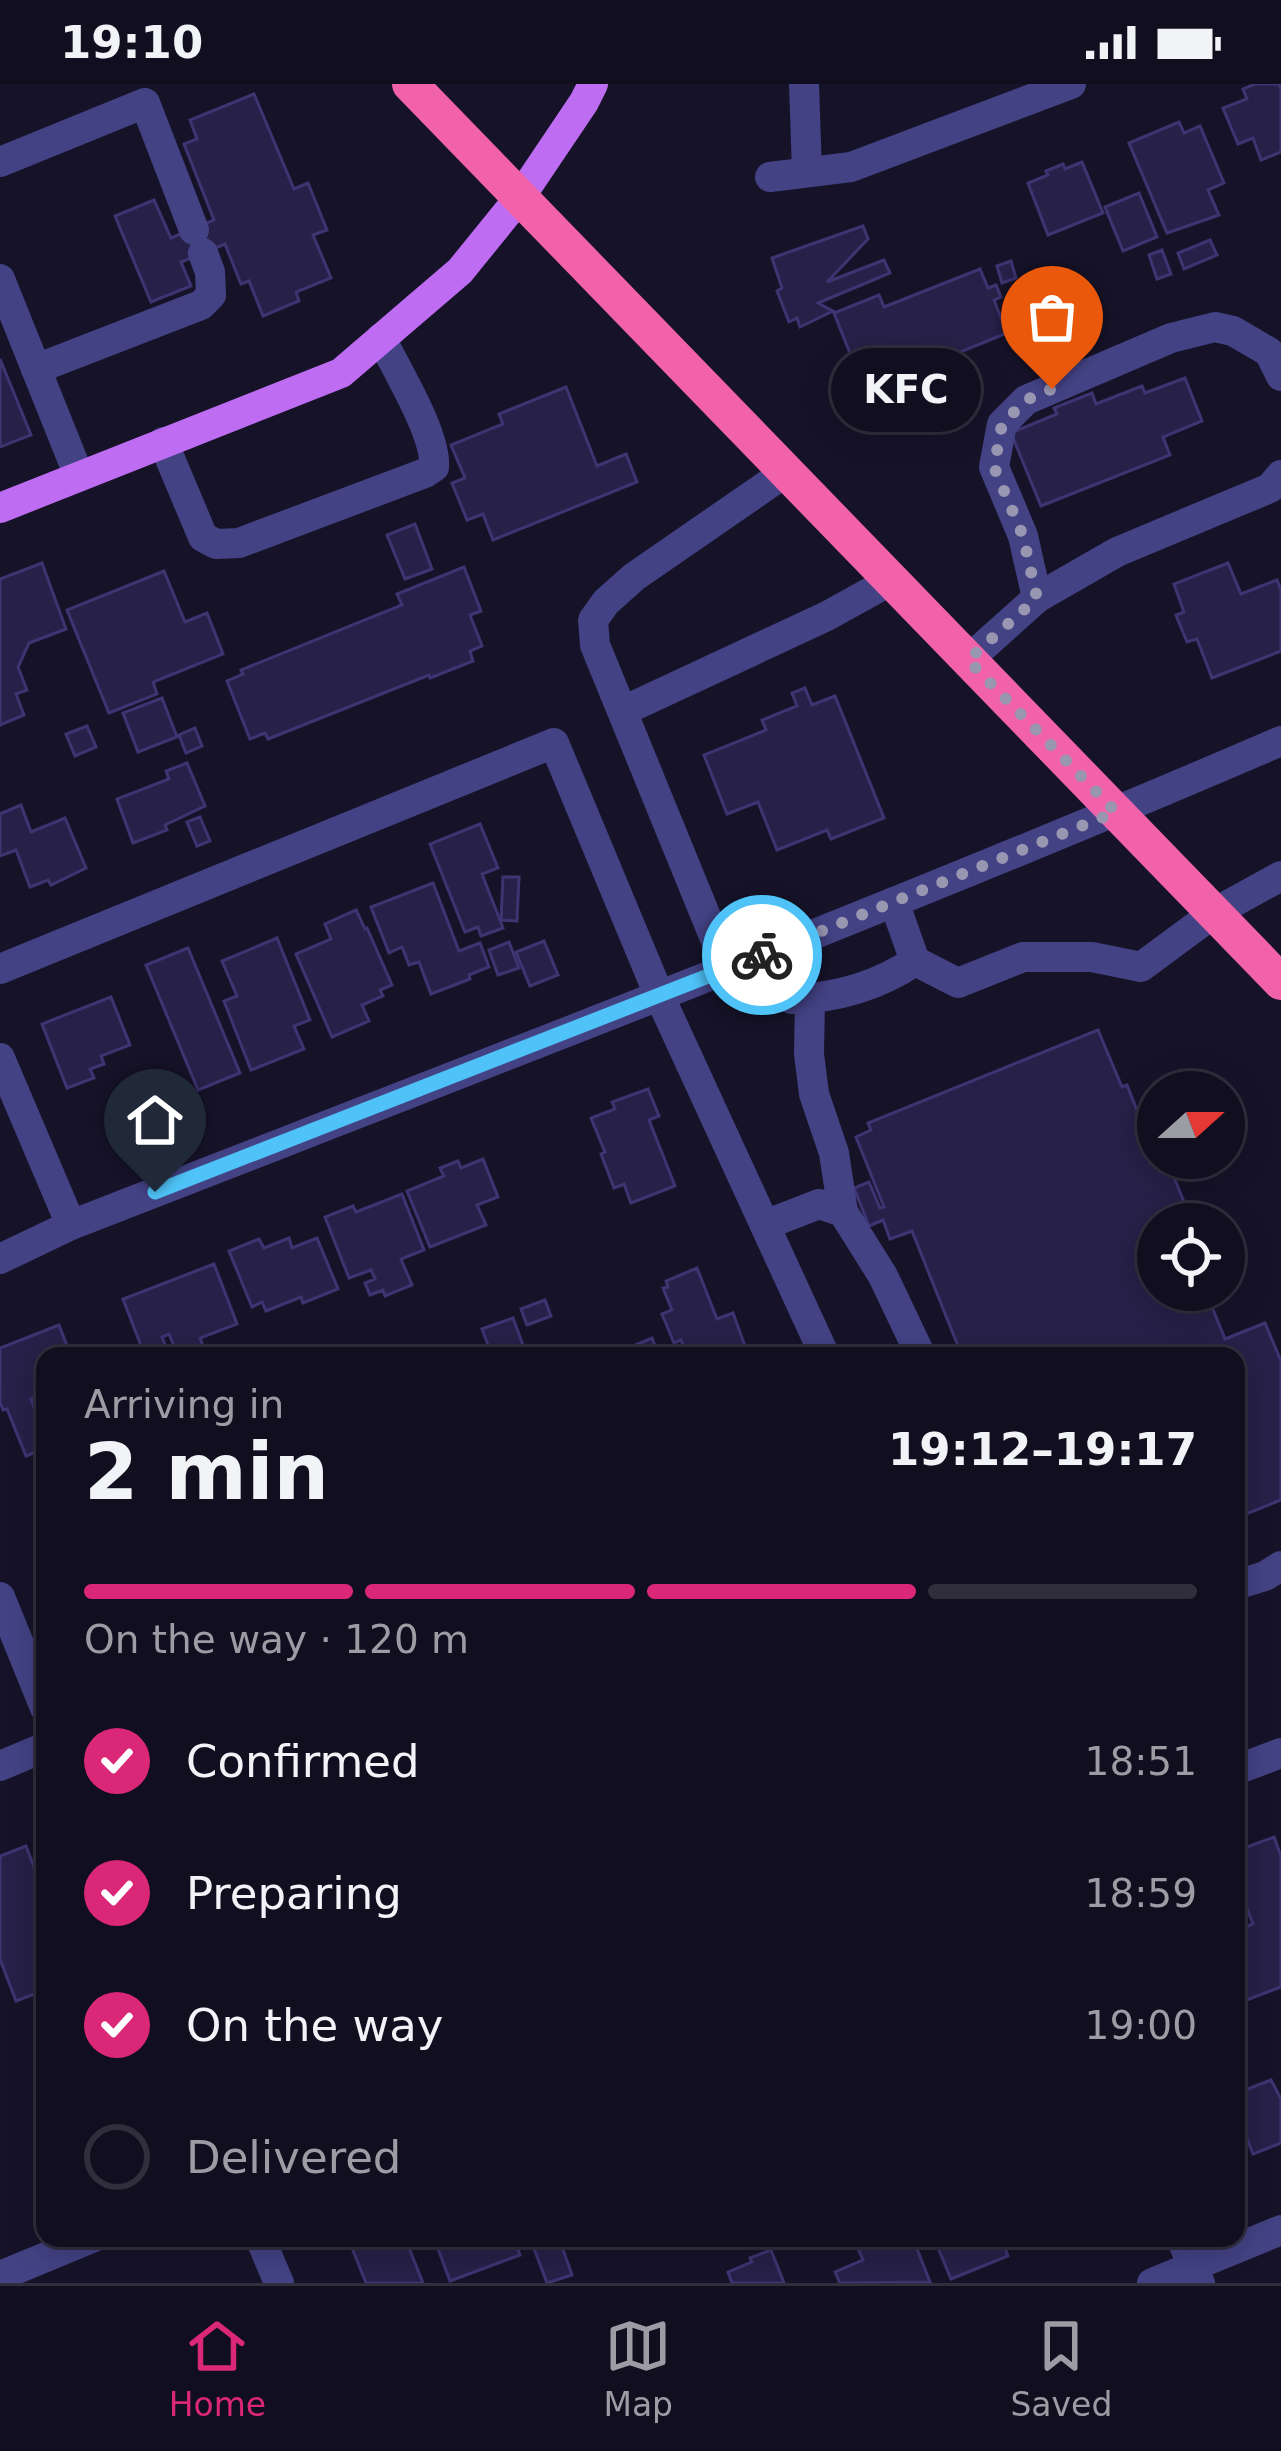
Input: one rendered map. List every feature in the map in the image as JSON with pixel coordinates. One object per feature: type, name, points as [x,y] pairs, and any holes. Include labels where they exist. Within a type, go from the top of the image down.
[{"type":"highway","points":[[410,84],[1281,982]]},
{"type":"main road","points":[[0,508],[341,373],[460,271],[520,197],[593,84]]},
{"type":"street","points":[[804,84],[807,172]]},
{"type":"street","points":[[770,177],[851,167],[1071,84]]},
{"type":"street","points":[[0,162],[146,103],[210,272],[211,295],[201,305],[36,369]]},
{"type":"street","points":[[0,282],[79,476]]},
{"type":"street","points":[[1037,598],[1023,536],[994,467],[1002,424],[1026,400],[1172,338],[1215,327],[1233,331],[1269,352],[1281,376]]},
{"type":"street","points":[[163,442],[203,537],[216,544],[239,543],[424,473],[434,466],[429,436],[381,338]]},
{"type":"street","points":[[727,968],[595,645],[593,620],[634,577],[787,472]]},
{"type":"street","points":[[968,660],[1037,598],[1117,552],[1270,488],[1281,475]]},
{"type":"street","points":[[623,711],[827,616],[892,580]]},
{"type":"street","points":[[0,1259],[71,1225],[894,902],[1281,741]]},
{"type":"street","points":[[0,969],[554,743],[659,995],[821,1347]]},
{"type":"street","points":[[894,902],[915,961],[958,983],[1023,957],[1092,957],[1141,967],[1214,913],[1281,876]]},
{"type":"street","points":[[770,951],[792,999],[830,998],[890,978],[915,961]]},
{"type":"street","points":[[810,999],[814,1094],[834,1153],[843,1212],[883,1276],[917,1347]]},
{"type":"street","points":[[0,1058],[71,1225]]},
{"type":"street","points":[[765,1226],[819,1204],[843,1212]]},
{"type":"street","points":[[0,1597],[10,1652],[36,1694]]},
{"type":"street","points":[[0,1766],[36,1752]]},
{"type":"street","points":[[1245,1768],[1278,1762]]},
{"type":"street","points":[[1245,2243],[1281,2230]]},
{"type":"street","points":[[0,2276],[70,2247]]},
{"type":"street","points":[[264,2247],[279,2283]]},
{"type":"street","points":[[1152,2283],[1234,2247]]},
{"type":"building","points":[[1279,84],[1281,89],[1281,152],[1261,160],[1253,138],[1238,144],[1223,108],[1247,99],[1243,89]]},
{"type":"building","points":[[254,94],[294,189],[308,183],[327,230],[313,235],[331,278],[296,292],[299,301],[263,316],[249,281],[241,284],[225,244],[181,262],[191,286],[151,302],[115,216],[154,200],[171,238],[214,220],[184,144],[197,139],[190,120]]},
{"type":"building","points":[[1179,122],[1184,133],[1200,126],[1224,183],[1208,190],[1219,215],[1167,233],[1129,143]]},
{"type":"building","points":[[1082,162],[1103,213],[1048,235],[1028,183],[1063,164],[1065,169]]},
{"type":"building","points":[[1139,193],[1157,237],[1123,251],[1105,207]]},
{"type":"building","points":[[863,226],[868,239],[827,282],[884,260],[890,273],[818,303],[833,311],[800,327],[797,318],[789,322],[777,291],[782,288],[772,258]]},
{"type":"building","points":[[1210,240],[1217,255],[1184,269],[1178,253]]},
{"type":"building","points":[[1162,250],[1171,274],[1157,279],[1149,255]]},
{"type":"building","points":[[1011,261],[1016,278],[1002,283],[997,266]]},
{"type":"building","points":[[980,269],[988,288],[996,285],[1001,297],[994,300],[1007,333],[865,391],[834,313],[879,295],[884,307]]},
{"type":"building","points":[[0,359],[31,435],[0,447]]},
{"type":"building","points":[[1185,378],[1202,421],[1163,437],[1170,455],[1041,506],[1011,433],[1092,393],[1096,404],[1142,386],[1145,393]]},
{"type":"building","points":[[566,387],[597,466],[626,454],[637,482],[493,540],[483,514],[467,520],[452,483],[465,478],[451,445],[503,424],[499,414]]},
{"type":"building","points":[[415,524],[432,569],[405,579],[387,535]]},
{"type":"building","points":[[42,563],[66,629],[29,643],[18,667],[27,690],[16,694],[24,715],[0,725],[0,579]]},
{"type":"building","points":[[1228,563],[1241,594],[1277,580],[1281,651],[1212,678],[1197,639],[1187,642],[1176,615],[1184,612],[1174,584]]},
{"type":"building","points":[[464,567],[481,611],[470,615],[482,646],[470,651],[473,661],[268,739],[265,733],[250,739],[227,681],[243,674],[241,670],[402,605],[397,594]]},
{"type":"building","points":[[164,571],[185,622],[207,613],[223,654],[153,682],[157,694],[109,713],[67,610]]},
{"type":"building","points":[[805,688],[812,705],[835,696],[884,818],[831,839],[827,830],[777,850],[758,802],[727,814],[704,755],[766,730],[762,720],[797,706],[792,693]]},
{"type":"building","points":[[162,698],[177,737],[138,752],[123,713]]},
{"type":"building","points":[[87,726],[96,747],[75,756],[66,734]]},
{"type":"building","points":[[195,728],[202,746],[186,753],[179,735]]},
{"type":"building","points":[[187,763],[205,806],[165,825],[167,830],[133,843],[117,799],[169,779],[166,771]]},
{"type":"building","points":[[21,805],[31,832],[65,818],[86,868],[51,885],[48,880],[30,887],[16,850],[0,856],[0,814]]},
{"type":"building","points":[[200,817],[210,841],[197,846],[187,822]]},
{"type":"building","points":[[480,824],[498,868],[482,874],[503,928],[481,936],[478,927],[465,932],[430,844]]},
{"type":"building","points":[[503,877],[519,877],[517,921],[501,920]]},
{"type":"building","points":[[433,883],[459,951],[480,943],[489,967],[431,994],[419,962],[409,965],[402,947],[389,953],[371,907]]},
{"type":"building","points":[[356,910],[392,985],[380,990],[383,996],[362,1005],[369,1021],[332,1037],[296,954],[331,939],[325,924]]},
{"type":"building","points":[[277,938],[310,1020],[294,1026],[304,1049],[251,1070],[224,1001],[237,996],[222,961]]},
{"type":"building","points":[[544,941],[558,975],[530,986],[516,952]]},
{"type":"building","points":[[509,942],[519,968],[498,975],[489,950]]},
{"type":"building","points":[[188,948],[240,1073],[198,1090],[146,965]]},
{"type":"building","points":[[111,997],[130,1045],[101,1056],[104,1064],[90,1069],[94,1078],[67,1088],[42,1024]]},
{"type":"building","points":[[1098,1030],[1137,1110],[1137,1179],[1175,1179],[1184,1203],[1137,1203],[1137,1311],[1214,1311],[1225,1339],[1265,1323],[1281,1361],[1281,1500],[1245,1514],[1245,1347],[958,1347],[912,1231],[890,1239],[883,1220],[869,1226],[854,1188],[869,1182],[880,1208],[884,1207],[856,1137],[871,1130],[868,1123]]},
{"type":"building","points":[[648,1089],[659,1116],[649,1120],[675,1186],[631,1203],[624,1184],[614,1188],[591,1118],[615,1109],[612,1102]]},
{"type":"building","points":[[483,1159],[498,1197],[477,1205],[486,1225],[430,1247],[407,1191],[444,1176],[440,1168],[458,1161],[461,1168]]},
{"type":"building","points":[[402,1194],[424,1250],[401,1259],[412,1285],[385,1296],[383,1290],[370,1295],[365,1283],[375,1279],[371,1270],[349,1278],[325,1217],[353,1206],[356,1212]]},
{"type":"building","points":[[289,1238],[292,1248],[317,1238],[338,1289],[266,1311],[262,1302],[252,1307],[229,1251],[259,1239],[264,1248]]},
{"type":"building","points":[[214,1264],[237,1324],[200,1338],[204,1347],[174,1347],[169,1334],[162,1337],[166,1347],[142,1347],[123,1299]]},
{"type":"building","points":[[697,1268],[717,1319],[733,1313],[745,1346],[674,1343],[662,1314],[672,1310],[663,1288],[668,1287],[666,1281]]},
{"type":"building","points":[[545,1300],[551,1316],[527,1325],[521,1309]]},
{"type":"building","points":[[513,1318],[524,1347],[489,1347],[482,1329]]},
{"type":"building","points":[[59,1325],[68,1347],[36,1347],[36,1397],[31,1399],[36,1412],[36,1452],[26,1456],[0,1402],[0,1348]]},
{"type":"building","points":[[652,1338],[656,1347],[630,1347]]},
{"type":"building","points":[[1274,1837],[1281,1856],[1281,1987],[1245,2001],[1245,1927],[1253,1924],[1245,1903],[1245,1848]]},
{"type":"building","points":[[26,1846],[36,1872],[36,1993],[16,2001],[0,1959],[0,1856]]},
{"type":"building","points":[[1271,2080],[1281,2099],[1281,2143],[1253,2154],[1245,2134],[1245,2090]]},
{"type":"building","points":[[409,2247],[423,2283],[366,2283],[352,2248]]},
{"type":"building","points":[[437,2247],[517,2247],[520,2255],[450,2281]]},
{"type":"building","points":[[533,2247],[562,2247],[572,2275],[547,2283]]},
{"type":"building","points":[[857,2247],[916,2247],[930,2282],[840,2283],[835,2272],[863,2260]]},
{"type":"building","points":[[938,2247],[1004,2247],[1008,2256],[951,2279]]},
{"type":"building","points":[[771,2250],[784,2283],[732,2283],[728,2272]]},
{"type":"way so far","points":[[762,955],[1116,812],[968,660],[1037,598],[1023,536],[994,467],[1002,424],[1026,400],[1052,389]]},
{"type":"place","name":"KFC","points":[[1052,389]]},
{"type":"route","points":[[155,1192],[762,955]]}]
